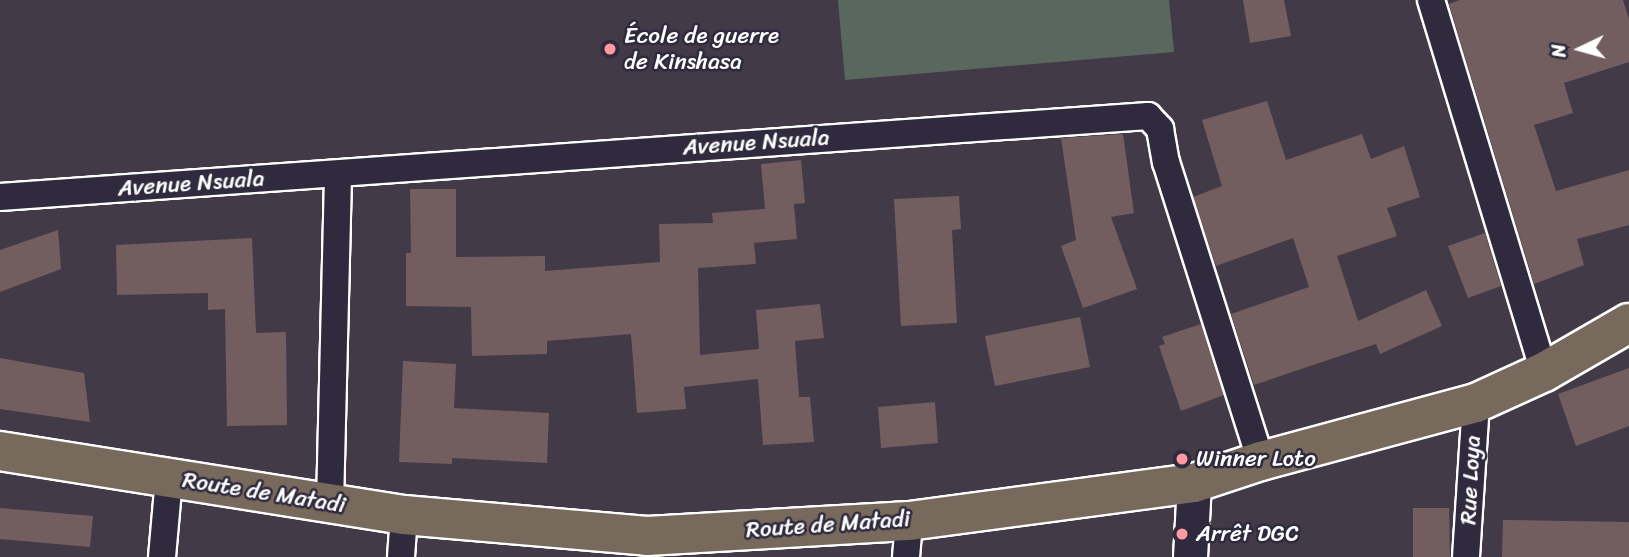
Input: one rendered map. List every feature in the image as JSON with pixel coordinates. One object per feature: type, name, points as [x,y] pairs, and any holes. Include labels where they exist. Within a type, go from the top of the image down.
[{"type":"main road","name":"Route de Matadi","points":[[0,450],[330,504],[647,547],[907,539],[1194,483],[1261,461],[1476,403],[1544,372],[1629,323]]},
{"type":"street","points":[[1431,0],[1544,372]]},
{"type":"street","name":"Avenue Nsuala","points":[[0,197],[1148,116],[1160,129],[1166,162],[1261,461]]},
{"type":"street","points":[[330,504],[338,174]]},
{"type":"street","name":"Rue Loya","points":[[1466,557],[1476,403]]},
{"type":"street","points":[[162,557],[169,478]]},
{"type":"street","points":[[1189,557],[1194,483]]},
{"type":"street","points":[[401,557],[404,515]]},
{"type":"green space","points":[[838,0],[1169,0],[1174,52],[845,80]]},
{"type":"building","points":[[1243,0],[1284,0],[1291,36],[1250,43]]},
{"type":"building","points":[[1460,0],[1623,0],[1629,19],[1629,62],[1564,83],[1573,113],[1534,125],[1556,191],[1629,170],[1629,225],[1577,239],[1584,265],[1534,284],[1449,4]]},
{"type":"building","points":[[1267,101],[1286,160],[1362,134],[1371,159],[1404,146],[1420,197],[1387,208],[1397,236],[1337,256],[1358,321],[1426,290],[1442,326],[1380,354],[1376,344],[1254,385],[1231,314],[1309,287],[1293,238],[1216,266],[1193,197],[1222,186],[1202,120]]},
{"type":"building","points":[[1123,134],[1134,213],[1111,217],[1137,289],[1083,308],[1061,246],[1076,240],[1061,138]]},
{"type":"building","points":[[801,160],[805,203],[794,204],[797,239],[754,243],[756,264],[698,268],[700,355],[759,349],[756,310],[820,304],[824,338],[795,341],[799,397],[810,397],[814,442],[763,445],[758,379],[684,387],[686,409],[637,413],[631,334],[547,341],[547,354],[472,356],[471,307],[406,306],[406,253],[411,253],[410,189],[456,189],[456,257],[545,256],[545,271],[660,262],[659,224],[713,223],[712,213],[765,209],[761,164]]},
{"type":"building","points":[[959,196],[961,229],[952,230],[957,323],[901,326],[894,199]]},
{"type":"building","points":[[58,230],[61,269],[0,292],[0,250]]},
{"type":"building","points":[[1485,233],[1501,286],[1468,298],[1448,246]]},
{"type":"building","points":[[252,238],[256,333],[286,332],[287,425],[227,426],[225,309],[208,310],[208,293],[117,295],[116,245]]},
{"type":"building","points":[[1080,317],[1090,367],[995,386],[985,336]]},
{"type":"building","points":[[1201,324],[1224,395],[1181,411],[1159,346],[1165,344],[1162,337]]},
{"type":"building","points":[[0,358],[84,373],[90,422],[0,409]]},
{"type":"building","points":[[403,361],[456,364],[454,408],[549,413],[547,463],[452,458],[452,464],[399,462]]},
{"type":"building","points":[[1629,368],[1629,426],[1576,446],[1558,394]]},
{"type":"building","points":[[935,402],[938,443],[881,448],[878,407]]},
{"type":"building","points":[[0,508],[93,516],[90,547],[0,539]]},
{"type":"building","points":[[1413,508],[1449,508],[1450,557],[1413,557]]},
{"type":"building","points":[[1503,520],[1629,522],[1629,557],[1502,557]]},
{"type":"place","name":"École de guerre de Kinshasa","points":[[610,49]]},
{"type":"place","name":"Winner Loto","points":[[1182,459]]},
{"type":"place","name":"Arrêt DGC","points":[[1182,534]]}]
